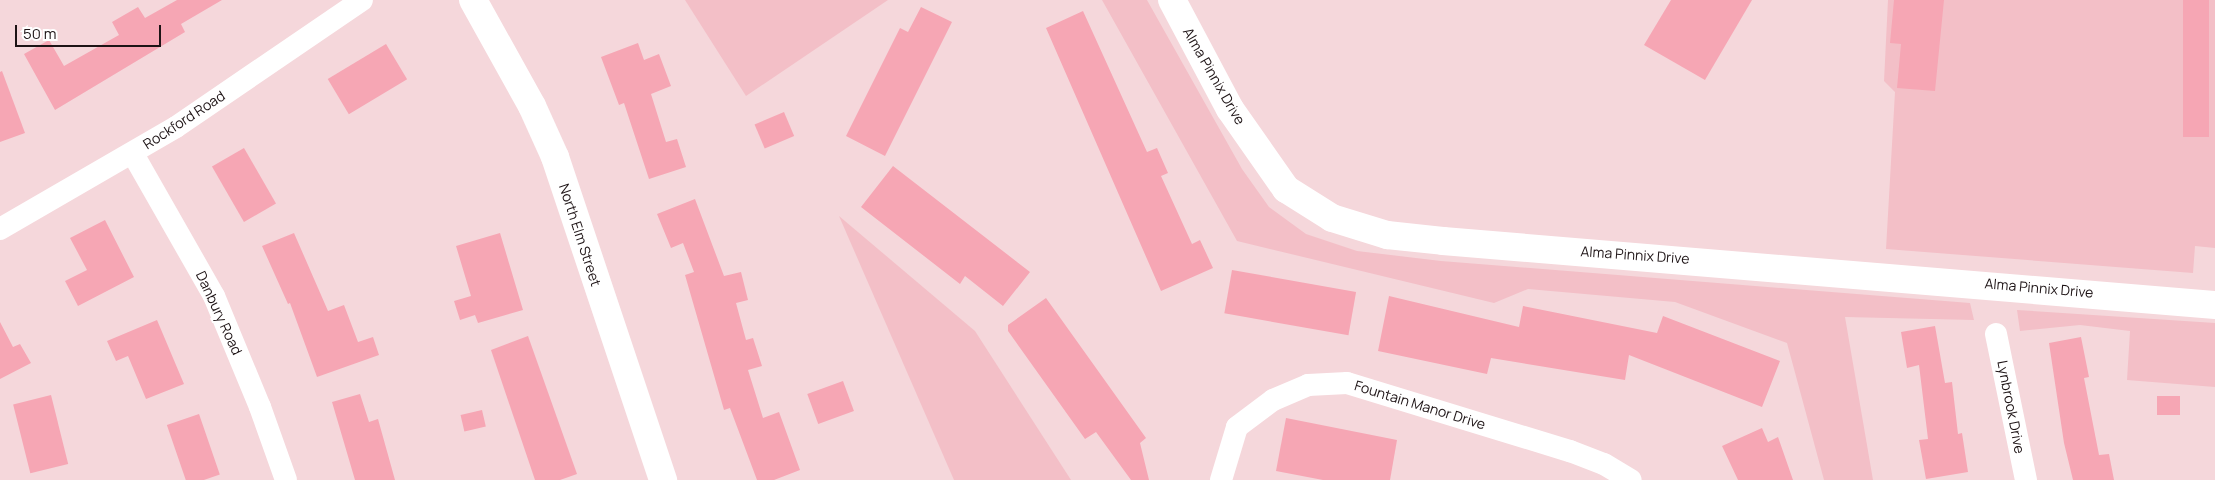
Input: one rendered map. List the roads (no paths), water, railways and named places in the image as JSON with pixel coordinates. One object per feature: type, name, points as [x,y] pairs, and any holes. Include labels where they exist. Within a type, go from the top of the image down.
[{"type":"street","name":"Rockford Road","points":[[0,229],[133,154],[362,0]]},
{"type":"street","name":"North Elm Street","points":[[473,0],[532,106],[555,157],[663,480]]},
{"type":"street","name":"Alma Pinnix Drive","points":[[1172,0],[1230,109],[1286,189],[1332,218],[1350,224],[1387,234],[1443,241],[2215,305]]},
{"type":"street","name":"Danbury Road","points":[[133,154],[214,296],[260,407],[286,480]]},
{"type":"street","name":"Lynbrook Drive","points":[[1996,334],[2026,480]]},
{"type":"street","name":"Fountain Manor Drive","points":[[1221,480],[1237,427],[1273,400],[1308,385],[1347,384],[1570,452],[1631,480]]}]
